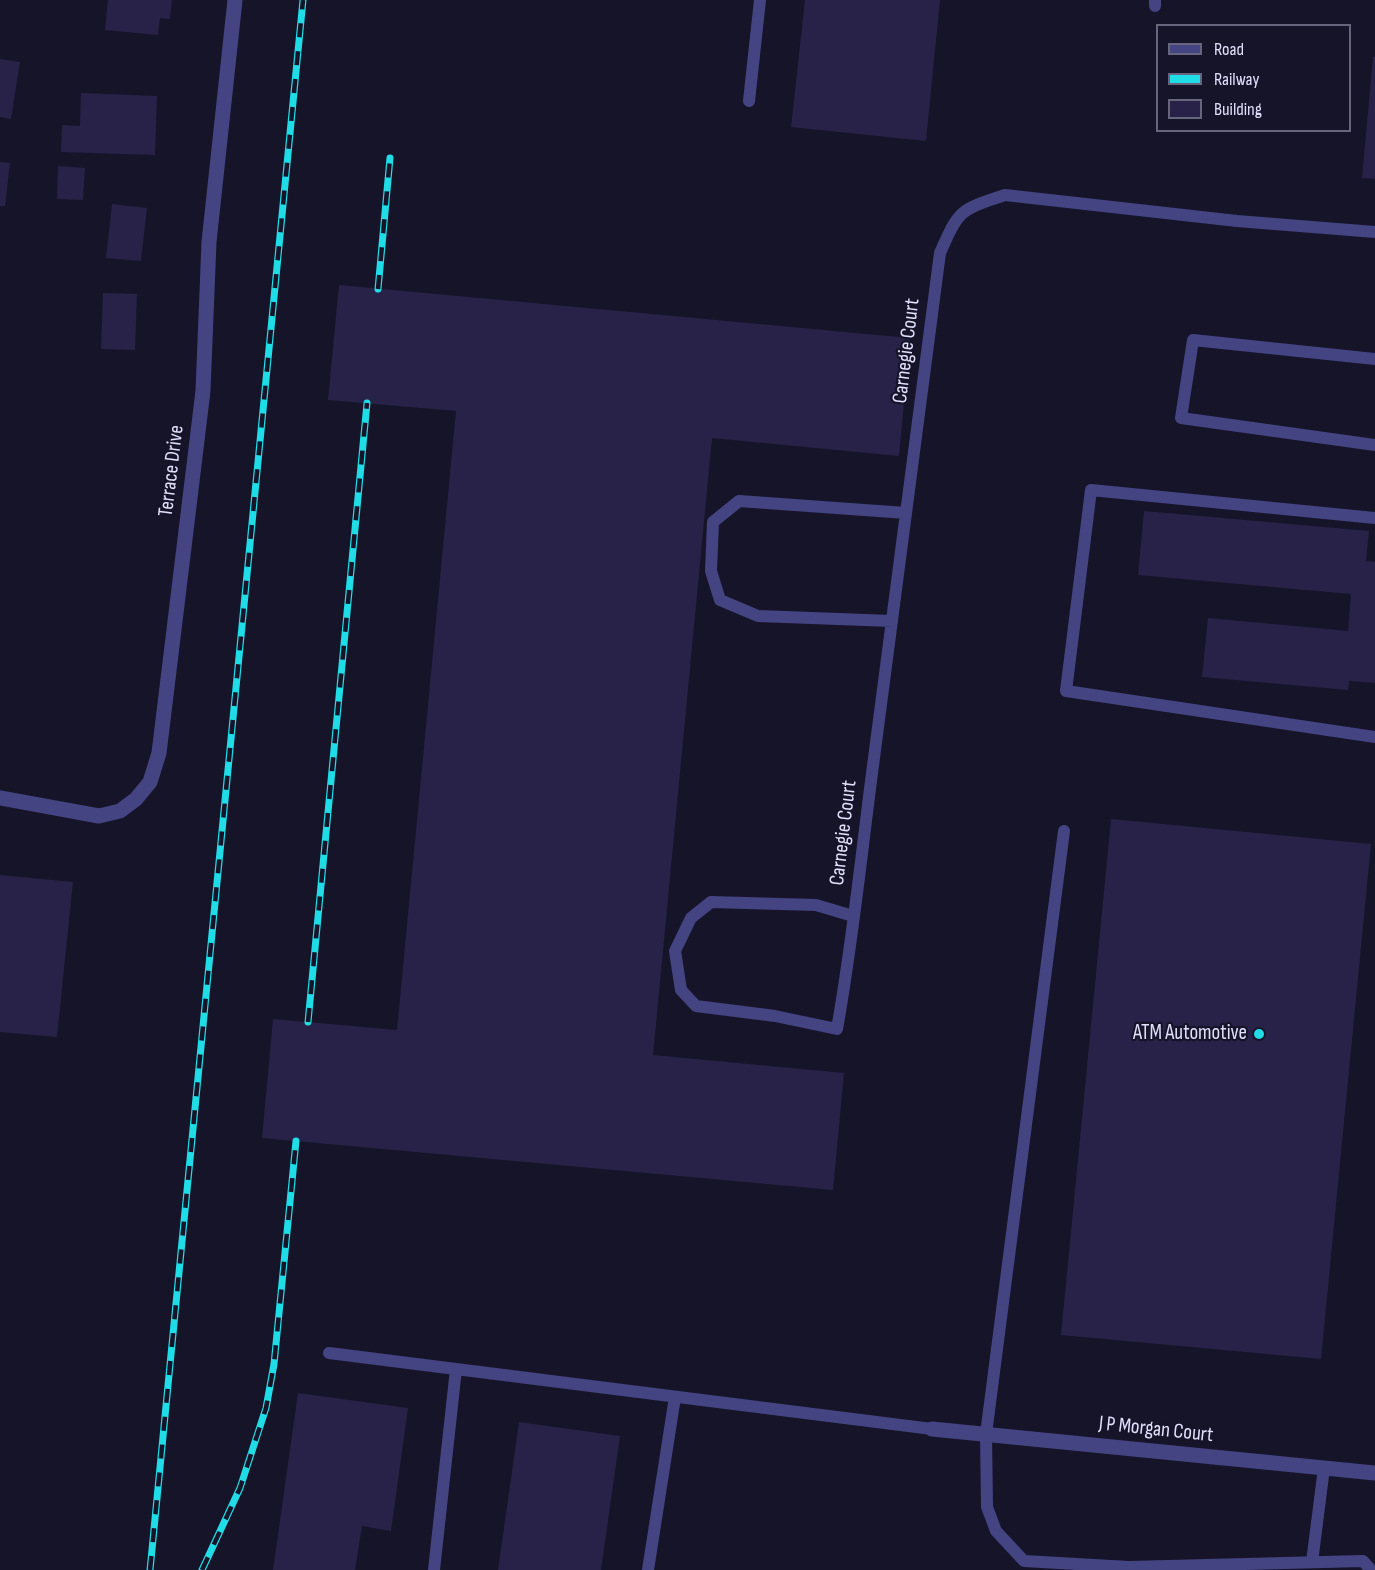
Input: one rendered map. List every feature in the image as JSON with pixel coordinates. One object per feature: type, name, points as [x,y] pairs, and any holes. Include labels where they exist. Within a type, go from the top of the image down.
[{"type":"street","name":"Terrace Drive","points":[[0,798],[99,816],[120,811],[136,799],[150,782],[159,753],[203,391],[209,242],[235,0]]},
{"type":"street","name":"J P Morgan Court","points":[[932,1430],[1375,1473]]},
{"type":"lane","points":[[749,101],[760,0]]},
{"type":"lane","name":"Carnegie Court","points":[[853,916],[816,905],[711,902],[691,918],[675,951],[681,990],[696,1006],[776,1016],[837,1029],[853,916],[940,253],[955,219],[973,205],[1005,195],[1375,232]]},
{"type":"lane","points":[[1375,358],[1192,340],[1181,418],[1375,445]]},
{"type":"lane","points":[[1375,518],[1091,489],[1066,691],[1375,737]]},
{"type":"lane","points":[[892,621],[758,616],[720,600],[711,571],[713,522],[739,501],[906,513]]},
{"type":"lane","points":[[1064,831],[986,1434],[987,1507],[996,1531],[1024,1561],[1129,1567],[1363,1561],[1371,1570]]},
{"type":"lane","points":[[329,1353],[932,1430]]},
{"type":"lane","points":[[434,1570],[456,1369]]},
{"type":"lane","points":[[648,1570],[675,1397]]},
{"type":"lane","points":[[1312,1562],[1324,1468]]},
{"type":"building","points":[[108,0],[172,0],[170,19],[160,18],[158,35],[105,30]]},
{"type":"building","points":[[805,0],[940,0],[926,141],[791,127]]},
{"type":"building","points":[[1373,57],[1375,57],[1375,179],[1362,178]]},
{"type":"building","points":[[0,59],[20,62],[11,119],[0,117]]},
{"type":"building","points":[[81,93],[157,96],[155,155],[61,152],[62,125],[80,126]]},
{"type":"building","points":[[0,162],[10,163],[5,206],[0,206]]},
{"type":"building","points":[[58,166],[85,168],[83,200],[57,199]]},
{"type":"building","points":[[112,204],[147,208],[141,261],[106,258]]},
{"type":"building","points":[[339,285],[910,338],[899,456],[712,438],[653,1055],[844,1073],[833,1190],[262,1138],[273,1019],[397,1030],[456,411],[328,400]]},
{"type":"building","points":[[103,293],[137,294],[135,350],[101,349]]},
{"type":"building","points":[[1144,511],[1369,531],[1366,561],[1375,562],[1375,683],[1349,681],[1348,690],[1202,677],[1208,618],[1348,631],[1351,594],[1138,575]]},
{"type":"building","points":[[1111,819],[1371,844],[1321,1359],[1061,1335]]},
{"type":"building","points":[[0,875],[73,882],[57,1037],[0,1032]]},
{"type":"building","points":[[298,1393],[408,1408],[391,1531],[362,1526],[355,1570],[273,1570]]},
{"type":"building","points":[[519,1422],[620,1436],[601,1570],[498,1570]]},
{"type":"railway","points":[[150,1570],[303,0]]},
{"type":"railway","points":[[378,289],[390,158]]},
{"type":"railway","points":[[308,1022],[367,403]]},
{"type":"railway","points":[[202,1570],[240,1488],[266,1408],[274,1364],[296,1141]]},
{"type":"place","name":"ATM Automotive","points":[[1259,1034]]}]
